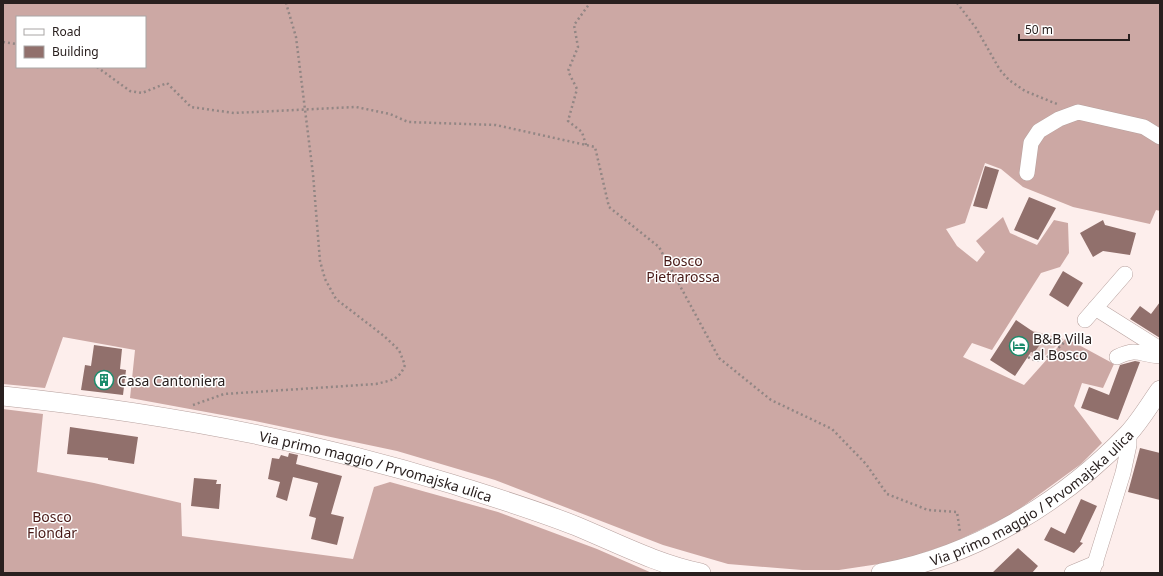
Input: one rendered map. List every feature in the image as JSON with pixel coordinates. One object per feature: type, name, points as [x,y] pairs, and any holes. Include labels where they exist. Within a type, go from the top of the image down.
[{"type":"main road","name":"Via primo maggio / Prvomajska ulica","points":[[881,573],[946,555],[964,548],[1013,524],[1085,474],[1129,433],[1160,390]]},
{"type":"main road","name":"Via primo maggio / Prvomajska ulica","points":[[3,396],[181,420],[258,435],[349,456],[451,484],[574,526],[639,554],[700,573]]},
{"type":"street","points":[[1027,173],[1031,143],[1039,131],[1078,112],[1144,127],[1160,137]]},
{"type":"street","points":[[1125,274],[1090,314],[1160,349]]},
{"type":"street","points":[[1117,357],[1129,351],[1143,352],[1160,356]]},
{"type":"street","points":[[1072,573],[1094,568],[1123,474],[1129,444],[1129,433]]},
{"type":"path","points":[[181,420],[192,406],[224,394],[376,384],[392,380],[401,375],[405,365],[399,350],[384,336],[336,299],[325,279],[320,261],[313,174],[296,37],[286,3]]},
{"type":"path","points":[[586,145],[582,132],[568,121],[577,89],[568,71],[578,47],[574,26],[590,3]]},
{"type":"path","points":[[957,3],[976,28],[1000,70],[1009,80],[1025,92],[1078,112]]},
{"type":"path","points":[[3,42],[16,44]]},
{"type":"path","points":[[98,68],[130,91],[142,93],[167,83],[191,107],[234,112],[356,107],[390,114],[408,122],[496,125],[595,147],[609,207],[659,247],[719,358],[771,400],[832,429],[866,464],[887,494],[928,510],[956,512],[964,548]]},
{"type":"path","points":[[1028,357],[1032,360],[1040,361],[1054,352],[1068,338]]},
{"type":"shaded area","points":[[1030,330],[1064,339],[1046,355],[1038,359],[1029,355],[1031,352],[1034,353],[1044,339]]},
{"type":"green space","name":"Bosco Pietrarossa","points":[[3,3],[1160,3],[1160,211],[1156,210],[1150,224],[1073,207],[1023,187],[1001,169],[985,163],[965,223],[946,229],[957,246],[977,262],[985,252],[976,241],[1003,217],[1010,233],[1037,245],[1054,220],[1068,223],[1069,253],[1060,267],[1041,273],[992,350],[972,343],[963,357],[1024,385],[1066,338],[1114,364],[1103,388],[1082,383],[1074,406],[1102,443],[1081,464],[1011,515],[952,543],[899,561],[839,570],[802,570],[728,564],[663,545],[495,480],[397,451],[255,421],[130,398],[135,350],[63,337],[45,388],[3,384]]},
{"type":"green space","name":"Bosco Flondar","points":[[3,409],[43,414],[37,472],[94,483],[181,503],[182,536],[353,559],[374,487],[390,482],[498,512],[597,549],[652,573],[3,573]]},
{"type":"building","points":[[985,166],[999,170],[987,209],[973,206]]},
{"type":"building","points":[[1029,197],[1056,208],[1038,240],[1014,230]]},
{"type":"building","points":[[1103,220],[1105,225],[1136,233],[1130,255],[1103,251],[1093,257],[1080,233]]},
{"type":"building","points":[[1063,271],[1083,283],[1068,307],[1049,295]]},
{"type":"building","points":[[1160,302],[1160,338],[1130,319],[1140,306],[1151,314]]},
{"type":"building","name":"B&B Villa al Bosco","points":[[1016,320],[1044,339],[1034,353],[1031,352],[1015,376],[990,360]]},
{"type":"building","name":"Casa Cantoniera","points":[[94,345],[122,349],[120,369],[126,370],[123,395],[81,390],[85,365],[91,366]]},
{"type":"building","points":[[1135,361],[1140,362],[1118,420],[1081,408],[1089,387],[1109,395],[1120,365]]},
{"type":"building","points":[[70,427],[138,437],[134,464],[108,460],[108,458],[67,454]]},
{"type":"building","points":[[1140,448],[1160,453],[1160,500],[1128,492]]},
{"type":"building","points":[[289,453],[298,455],[296,464],[342,476],[331,514],[344,517],[337,545],[311,539],[316,518],[309,516],[318,483],[293,477],[287,501],[276,497],[280,482],[268,479],[272,458],[279,459],[281,455],[288,457]]},
{"type":"building","points":[[194,478],[217,480],[216,484],[221,484],[219,509],[191,506]]},
{"type":"building","points":[[1081,499],[1097,506],[1080,542],[1083,543],[1074,553],[1044,540],[1051,527],[1065,534]]},
{"type":"building","points":[[1018,548],[1038,566],[1032,573],[992,573]]},
{"type":"place","name":"B&B Villa al Bosco","points":[[1019,346]]},
{"type":"place","name":"Casa Cantoniera","points":[[104,380]]}]
